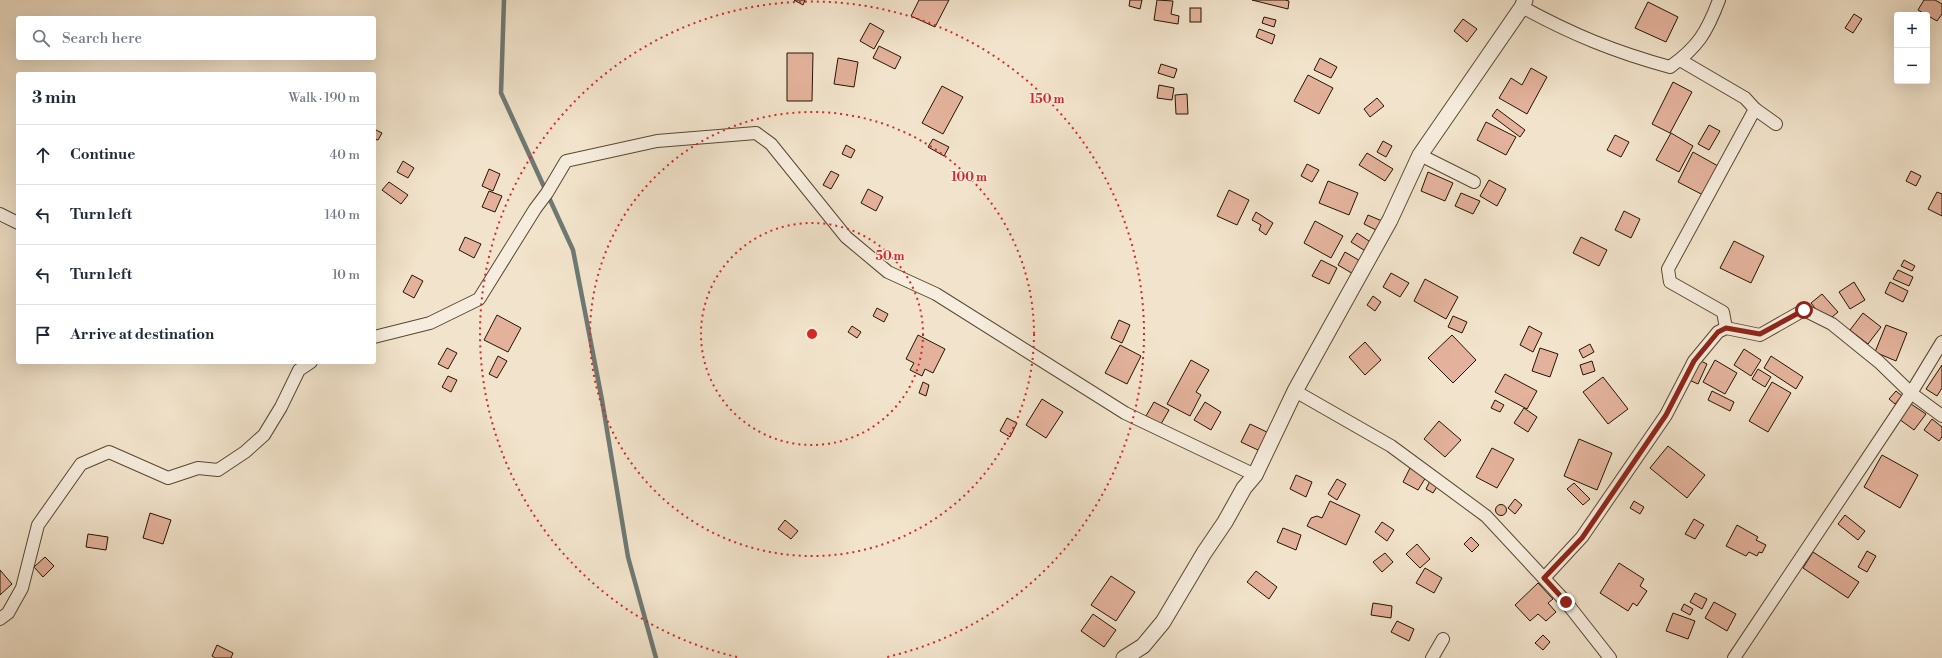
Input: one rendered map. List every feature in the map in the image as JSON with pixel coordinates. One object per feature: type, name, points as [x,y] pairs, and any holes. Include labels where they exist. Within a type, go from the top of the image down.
[{"type":"street","points":[[1124,658],[1143,646],[1162,622],[1204,553],[1226,522],[1244,488],[1255,475],[1295,391],[1390,220],[1420,155],[1523,3],[1560,28],[1624,54],[1670,67],[1689,54],[1708,28],[1719,0]]},
{"type":"street","points":[[1680,60],[1745,98],[1755,109],[1776,124]]},
{"type":"street","points":[[1726,328],[1723,312],[1670,282],[1668,269],[1755,109]]},
{"type":"street","points":[[376,336],[430,323],[479,299],[566,161],[657,141],[756,133],[771,144],[846,236],[888,272],[936,294],[1126,413],[1255,475]]},
{"type":"street","points":[[1420,155],[1474,182]]},
{"type":"street","points":[[0,214],[16,222]]},
{"type":"street","points":[[1544,578],[1582,538],[1666,415],[1694,361],[1718,332],[1726,328],[1760,334],[1804,310],[1832,324],[1879,362],[1911,393],[1942,416]]},
{"type":"street","points":[[1749,658],[1736,655],[1911,393],[1942,342]]},
{"type":"street","points":[[0,619],[8,613],[22,588],[38,525],[81,464],[109,452],[168,478],[198,468],[218,470],[246,452],[264,435],[281,407],[299,370],[308,364]]},
{"type":"street","points":[[1295,391],[1391,446],[1486,516],[1566,602],[1610,658]]},
{"type":"street","points":[[1432,658],[1443,639]]},
{"type":"building","points":[[794,0],[805,0],[803,5]]},
{"type":"building","points":[[919,0],[949,0],[935,27],[911,16]]},
{"type":"building","points":[[1130,0],[1142,0],[1140,9],[1129,6]]},
{"type":"building","points":[[1157,0],[1173,1],[1171,14],[1179,16],[1178,24],[1154,20]]},
{"type":"building","points":[[1252,0],[1289,1],[1288,9]]},
{"type":"building","points":[[1924,0],[1935,0],[1942,4],[1942,14],[1937,21],[1930,17],[1930,12],[1921,12],[1918,10]]},
{"type":"building","points":[[1648,2],[1678,17],[1666,42],[1635,28]]},
{"type":"building","points":[[1190,8],[1201,8],[1201,22],[1190,22]]},
{"type":"building","points":[[1854,14],[1862,19],[1853,33],[1845,28]]},
{"type":"building","points":[[1264,17],[1276,20],[1274,27],[1262,23]]},
{"type":"building","points":[[1463,19],[1477,29],[1467,42],[1454,31]]},
{"type":"building","points":[[870,23],[884,31],[874,49],[860,41]]},
{"type":"building","points":[[1259,29],[1275,35],[1272,44],[1256,37]]},
{"type":"building","points":[[879,46],[901,57],[895,69],[873,58]]},
{"type":"building","points":[[787,53],[813,53],[812,101],[787,101]]},
{"type":"building","points":[[838,58],[858,62],[854,87],[834,84]]},
{"type":"building","points":[[1320,58],[1337,67],[1331,78],[1314,70]]},
{"type":"building","points":[[1161,64],[1177,69],[1174,78],[1158,73]]},
{"type":"building","points":[[1531,68],[1547,77],[1527,114],[1499,98],[1511,78],[1522,85]]},
{"type":"building","points":[[1308,75],[1333,88],[1319,114],[1294,101]]},
{"type":"building","points":[[1673,82],[1692,92],[1670,133],[1652,124]]},
{"type":"building","points":[[1159,85],[1174,88],[1172,100],[1157,98]]},
{"type":"building","points":[[942,86],[963,97],[943,134],[922,123]]},
{"type":"building","points":[[1187,94],[1188,114],[1176,114],[1175,95]]},
{"type":"building","points":[[1377,98],[1384,106],[1370,117],[1364,109]]},
{"type":"building","points":[[1497,109],[1525,130],[1520,137],[1492,116]]},
{"type":"building","points":[[1486,122],[1516,137],[1506,155],[1477,140]]},
{"type":"building","points":[[1709,125],[1720,131],[1709,150],[1698,144]]},
{"type":"building","points":[[376,130],[382,133],[378,140],[376,140]]},
{"type":"building","points":[[1671,133],[1693,146],[1679,172],[1656,160]]},
{"type":"building","points":[[1615,135],[1629,142],[1621,157],[1607,150]]},
{"type":"building","points":[[933,139],[949,147],[944,156],[928,147]]},
{"type":"building","points":[[1383,141],[1392,146],[1386,157],[1377,152]]},
{"type":"building","points":[[846,145],[855,150],[851,158],[842,154]]},
{"type":"building","points":[[1693,152],[1718,166],[1703,195],[1678,182]]},
{"type":"building","points":[[1367,153],[1393,169],[1385,181],[1359,165]]},
{"type":"building","points":[[403,161],[414,168],[408,178],[397,172]]},
{"type":"building","points":[[1307,164],[1319,170],[1312,182],[1301,176]]},
{"type":"building","points":[[489,169],[500,174],[493,191],[482,186]]},
{"type":"building","points":[[831,171],[839,175],[831,189],[823,185]]},
{"type":"building","points":[[1911,171],[1921,176],[1916,186],[1906,181]]},
{"type":"building","points":[[1428,172],[1453,183],[1445,201],[1421,191]]},
{"type":"building","points":[[1489,180],[1506,189],[1497,206],[1480,196]]},
{"type":"building","points":[[1328,181],[1358,193],[1349,215],[1319,203]]},
{"type":"building","points":[[389,182],[408,195],[401,204],[382,190]]},
{"type":"building","points":[[868,189],[883,197],[876,211],[861,203]]},
{"type":"building","points":[[1229,190],[1249,200],[1237,225],[1217,216]]},
{"type":"building","points":[[489,191],[502,196],[495,212],[482,207]]},
{"type":"building","points":[[1937,192],[1942,194],[1942,216],[1928,209]]},
{"type":"building","points":[[1461,193],[1480,201],[1473,214],[1455,206]]},
{"type":"building","points":[[1624,211],[1640,219],[1631,238],[1615,230]]},
{"type":"building","points":[[1256,212],[1273,223],[1266,235],[1259,230],[1261,225],[1252,220]]},
{"type":"building","points":[[1368,215],[1382,221],[1378,231],[1364,224]]},
{"type":"building","points":[[1315,221],[1343,236],[1331,258],[1304,243]]},
{"type":"building","points":[[1357,233],[1372,243],[1367,252],[1351,242]]},
{"type":"building","points":[[465,237],[481,244],[474,258],[459,250]]},
{"type":"building","points":[[1581,237],[1607,250],[1599,266],[1573,253]]},
{"type":"building","points":[[1734,241],[1764,256],[1751,283],[1720,268]]},
{"type":"building","points":[[1345,252],[1362,262],[1355,275],[1338,265]]},
{"type":"building","points":[[1321,260],[1337,268],[1329,284],[1312,276]]},
{"type":"building","points":[[1904,260],[1915,266],[1912,271],[1901,266]]},
{"type":"building","points":[[1898,270],[1913,277],[1909,286],[1893,279]]},
{"type":"building","points":[[1391,273],[1409,283],[1400,297],[1383,287]]},
{"type":"building","points":[[412,275],[423,281],[414,298],[403,292]]},
{"type":"building","points":[[1425,279],[1458,297],[1446,319],[1414,301]]},
{"type":"building","points":[[1854,282],[1865,300],[1850,309],[1839,292]]},
{"type":"building","points":[[1890,282],[1908,291],[1903,302],[1885,293]]},
{"type":"building","points":[[1822,294],[1838,312],[1826,322],[1811,303]]},
{"type":"building","points":[[1373,296],[1381,302],[1375,311],[1367,305]]},
{"type":"building","points":[[877,308],[888,314],[884,322],[873,316]]},
{"type":"building","points":[[1863,313],[1881,327],[1868,344],[1850,330]]},
{"type":"building","points":[[497,315],[521,328],[508,352],[484,340]]},
{"type":"building","points":[[1453,316],[1467,322],[1462,333],[1448,327]]},
{"type":"building","points":[[1119,320],[1130,325],[1122,343],[1111,338]]},
{"type":"building","points":[[1886,325],[1907,333],[1896,361],[1875,352]]},
{"type":"building","points":[[852,326],[861,332],[857,338],[848,332]]},
{"type":"building","points":[[1529,326],[1542,333],[1533,352],[1520,345]]},
{"type":"building","points":[[918,335],[945,349],[933,373],[925,369],[922,376],[910,370],[914,363],[906,359]]},
{"type":"building","points":[[1452,335],[1476,360],[1453,383],[1428,358]]},
{"type":"building","points":[[1365,342],[1381,360],[1365,375],[1349,357]]},
{"type":"building","points":[[1590,344],[1594,352],[1583,358],[1579,350]]},
{"type":"building","points":[[1120,345],[1141,356],[1127,384],[1105,373]]},
{"type":"building","points":[[447,348],[457,353],[448,369],[438,364]]},
{"type":"building","points":[[1540,348],[1558,354],[1550,377],[1532,371]]},
{"type":"building","points":[[1744,349],[1761,360],[1751,376],[1734,365]]},
{"type":"building","points":[[498,356],[507,361],[497,378],[489,374]]},
{"type":"building","points":[[1771,356],[1803,377],[1796,389],[1764,368]]},
{"type":"building","points":[[1191,360],[1209,370],[1196,392],[1201,395],[1190,416],[1167,404]]},
{"type":"building","points":[[1699,360],[1707,364],[1698,384],[1689,380]]},
{"type":"building","points":[[1715,360],[1737,373],[1725,394],[1703,382]]},
{"type":"building","points":[[1592,361],[1595,371],[1583,375],[1580,365]]},
{"type":"building","points":[[1942,365],[1942,388],[1937,396],[1926,389]]},
{"type":"building","points":[[1758,369],[1771,377],[1765,387],[1752,379]]},
{"type":"building","points":[[1505,374],[1537,391],[1527,409],[1495,392]]},
{"type":"building","points":[[448,376],[457,380],[451,392],[442,387]]},
{"type":"building","points":[[1603,377],[1628,409],[1608,424],[1583,392]]},
{"type":"building","points":[[923,382],[929,385],[926,396],[919,393]]},
{"type":"building","points":[[1772,382],[1791,393],[1768,432],[1749,421]]},
{"type":"building","points":[[1712,391],[1734,402],[1730,411],[1708,400]]},
{"type":"building","points":[[1896,391],[1902,396],[1895,404],[1889,399]]},
{"type":"building","points":[[1042,399],[1063,412],[1046,438],[1026,425]]},
{"type":"building","points":[[1495,400],[1504,405],[1500,412],[1491,408]]},
{"type":"building","points":[[1154,402],[1169,410],[1161,424],[1146,416]]},
{"type":"building","points":[[1205,402],[1221,412],[1211,430],[1194,420]]},
{"type":"building","points":[[1911,404],[1926,414],[1914,430],[1899,419]]},
{"type":"building","points":[[1524,408],[1537,417],[1528,432],[1514,423]]},
{"type":"building","points":[[1007,418],[1017,423],[1010,437],[1000,431]]},
{"type":"building","points":[[1932,419],[1942,427],[1942,437],[1939,441],[1924,430]]},
{"type":"building","points":[[1439,421],[1461,440],[1445,457],[1424,439]]},
{"type":"building","points":[[1250,424],[1269,433],[1260,451],[1241,442]]},
{"type":"building","points":[[1579,439],[1612,453],[1597,490],[1564,476]]},
{"type":"building","points":[[1668,446],[1705,475],[1687,498],[1650,468]]},
{"type":"building","points":[[1492,448],[1514,459],[1497,488],[1476,477]]},
{"type":"building","points":[[1882,455],[1918,475],[1900,508],[1864,487]]},
{"type":"building","points":[[1410,468],[1426,477],[1418,490],[1403,482]]},
{"type":"building","points":[[1296,475],[1312,482],[1306,497],[1290,489]]},
{"type":"building","points":[[1337,479],[1346,484],[1337,500],[1328,494]]},
{"type":"building","points":[[1430,481],[1438,485],[1433,493],[1426,489]]},
{"type":"building","points":[[1574,483],[1590,499],[1583,505],[1567,489]]},
{"type":"building","points":[[1515,499],[1522,505],[1515,514],[1508,508]]},
{"type":"building","points":[[1330,501],[1360,515],[1346,545],[1307,526],[1311,518],[1317,516],[1322,518]]},
{"type":"building","points":[[1634,501],[1644,507],[1640,514],[1630,508]]},
{"type":"building","points":[[1499,505],[1503,505],[1505,506],[1505,514],[1499,515],[1496,512],[1496,508]]},
{"type":"building","points":[[150,513],[171,520],[163,544],[143,538]]},
{"type":"building","points":[[1845,515],[1865,531],[1858,540],[1838,524]]},
{"type":"building","points":[[1694,519],[1704,525],[1695,539],[1685,534]]},
{"type":"building","points":[[785,520],[798,531],[791,539],[778,529]]},
{"type":"building","points":[[1382,522],[1394,530],[1387,541],[1375,532]]},
{"type":"building","points":[[1737,525],[1758,537],[1756,540],[1766,545],[1762,553],[1759,552],[1757,556],[1749,552],[1746,556],[1726,546]]},
{"type":"building","points":[[1283,528],[1301,535],[1296,550],[1277,542]]},
{"type":"building","points":[[88,534],[108,537],[106,550],[86,547]]},
{"type":"building","points":[[1471,537],[1479,545],[1472,552],[1464,544]]},
{"type":"building","points":[[1417,544],[1430,559],[1420,568],[1406,554]]},
{"type":"building","points":[[1867,551],[1876,556],[1867,572],[1858,567]]},
{"type":"building","points":[[1813,552],[1859,582],[1848,598],[1803,568]]},
{"type":"building","points":[[1385,553],[1393,562],[1382,572],[1373,562]]},
{"type":"building","points":[[45,557],[54,566],[43,577],[34,567]]},
{"type":"building","points":[[1619,563],[1644,579],[1640,586],[1647,591],[1637,606],[1633,603],[1628,611],[1600,593]]},
{"type":"building","points":[[1425,568],[1442,578],[1434,593],[1416,583]]},
{"type":"building","points":[[0,570],[12,584],[0,595]]},
{"type":"building","points":[[1256,571],[1277,587],[1269,599],[1247,582]]},
{"type":"building","points":[[1111,576],[1135,592],[1116,621],[1091,605]]},
{"type":"building","points":[[1538,583],[1553,599],[1548,603],[1556,612],[1546,621],[1538,614],[1530,621],[1515,605]]},
{"type":"building","points":[[1695,593],[1707,599],[1702,609],[1690,602]]},
{"type":"building","points":[[1714,602],[1736,614],[1727,631],[1705,618]]},
{"type":"building","points":[[1373,603],[1392,606],[1391,618],[1371,615]]},
{"type":"building","points":[[1684,604],[1693,609],[1690,615],[1681,610]]},
{"type":"building","points":[[1673,613],[1695,621],[1688,639],[1666,631]]},
{"type":"building","points":[[1093,614],[1116,630],[1104,647],[1081,631]]},
{"type":"building","points":[[1397,621],[1414,629],[1409,641],[1391,632]]},
{"type":"building","points":[[1543,635],[1550,642],[1543,650],[1535,643]]},
{"type":"building","points":[[217,645],[233,653],[231,658],[215,658],[212,656]]},
{"type":"waterway","points":[[504,0],[501,93],[573,250],[602,400],[628,557],[656,658]]},
{"type":"route","points":[[1566,602],[1544,578],[1582,538],[1666,415],[1694,361],[1718,332],[1726,328],[1760,334],[1804,310]]}]
